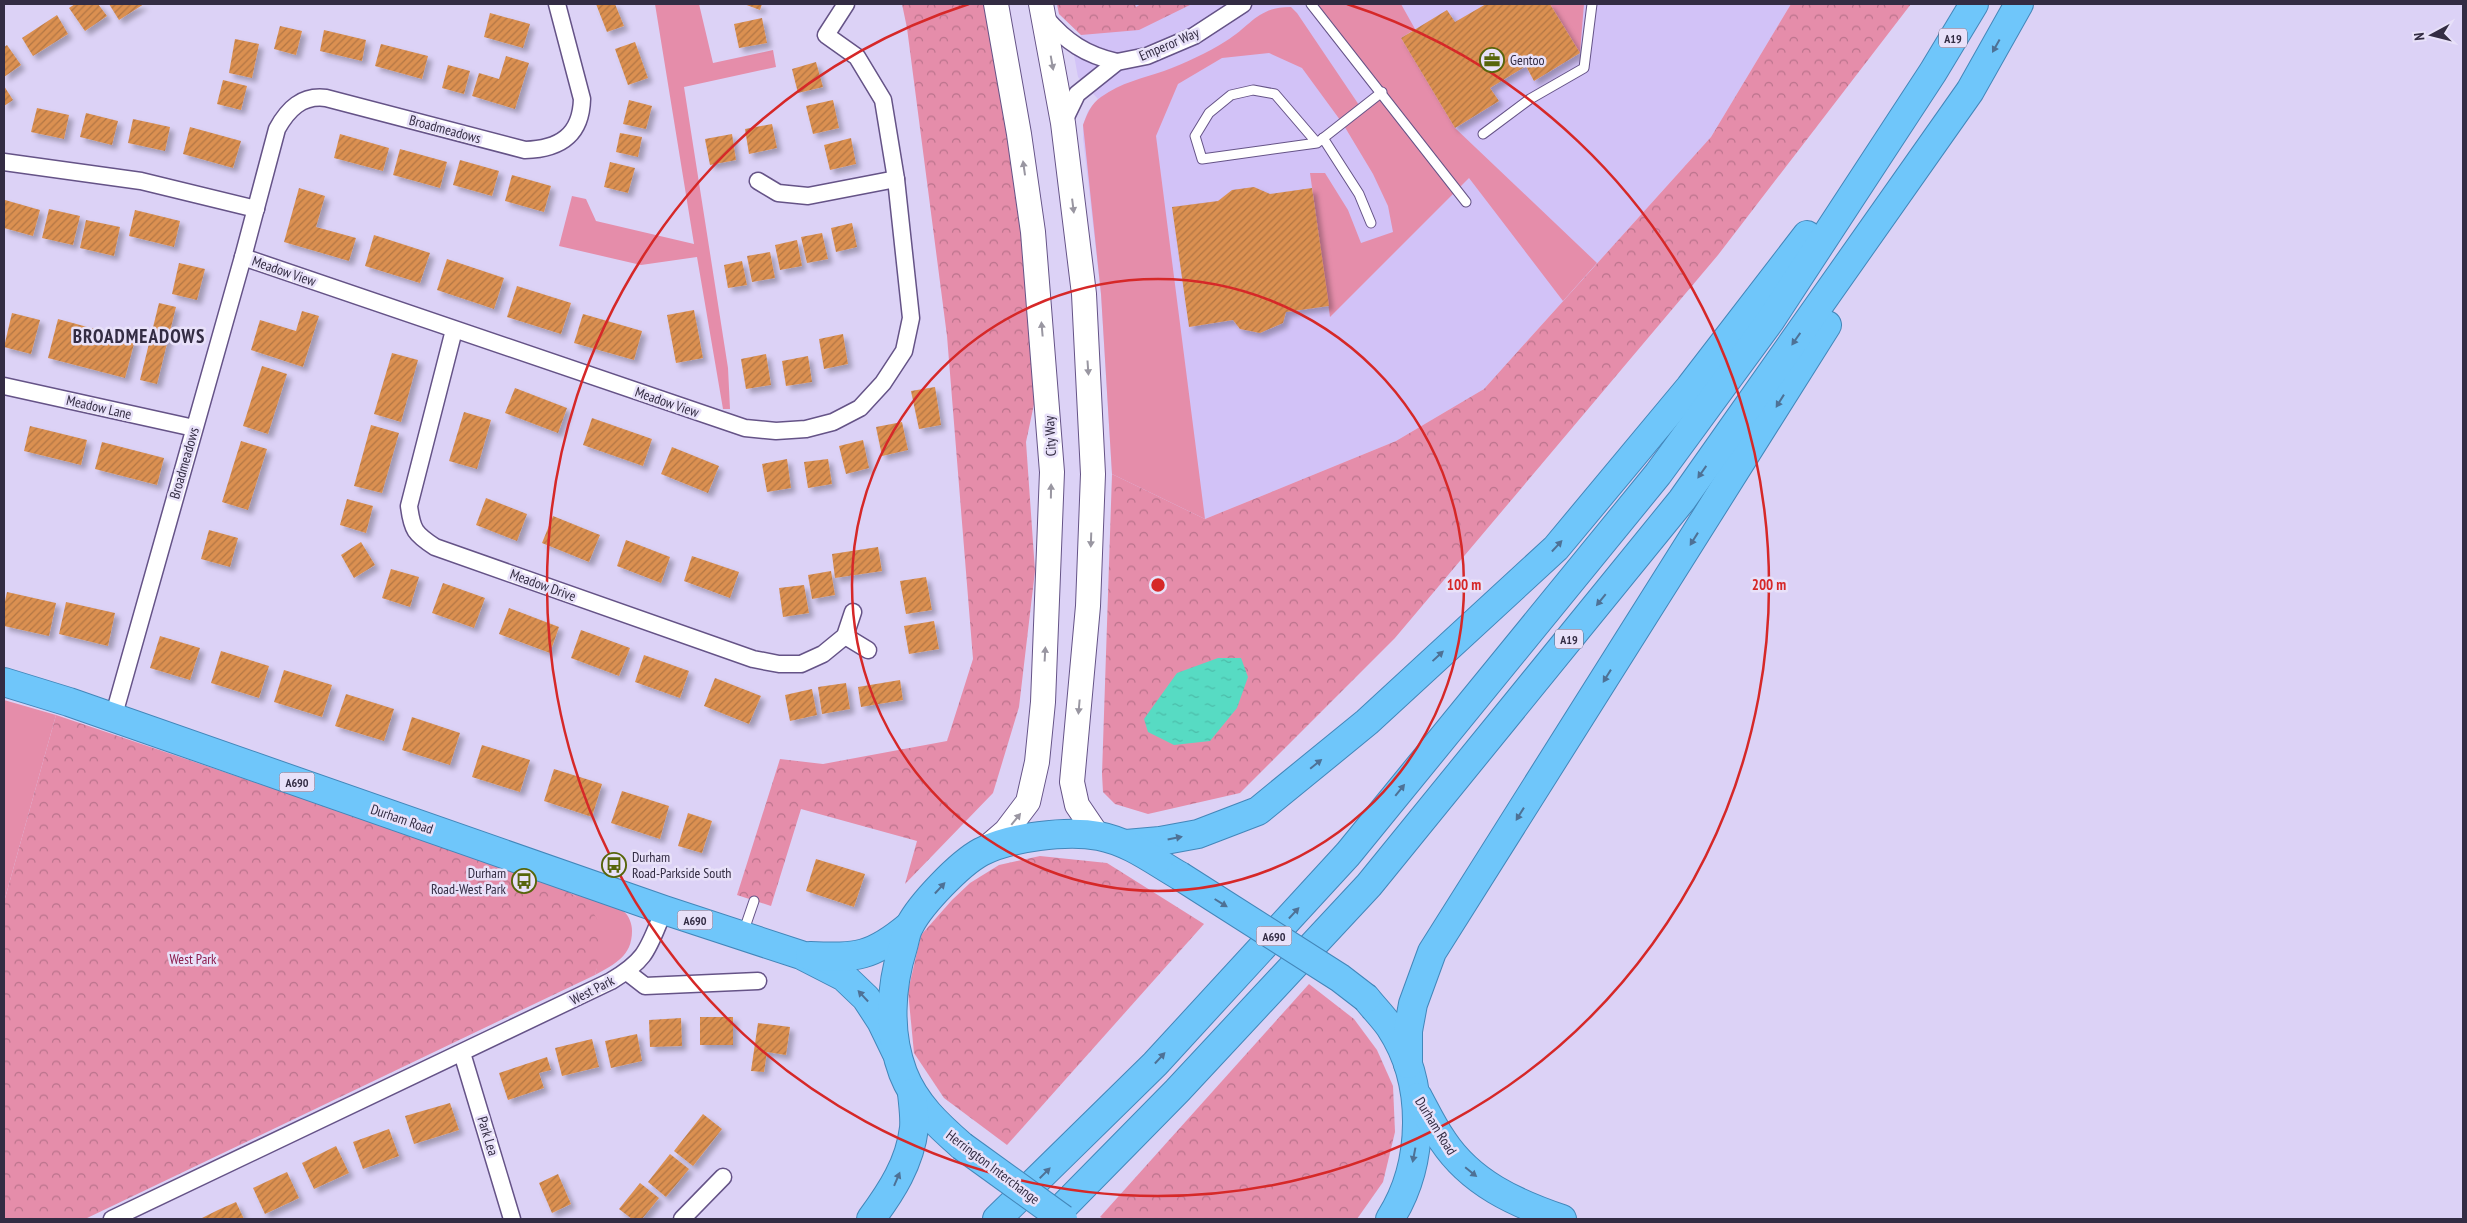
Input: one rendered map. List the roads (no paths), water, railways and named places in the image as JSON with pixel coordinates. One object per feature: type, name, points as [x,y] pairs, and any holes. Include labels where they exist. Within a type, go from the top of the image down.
[{"type":"highway","name":"A19","points":[[997,1219],[1155,1064],[1354,847],[1658,474],[1770,321],[1933,72],[1974,4]]},
{"type":"highway","name":"A19","points":[[1051,1219],[1177,1090],[1369,885],[1682,500],[1970,91],[2019,4]]},
{"type":"highway","points":[[1126,844],[1160,841],[1198,834],[1258,811],[1367,722],[1556,548],[1690,387],[1933,72]]},
{"type":"highway","points":[[1411,1077],[1408,1031],[1413,1004],[1432,952],[1737,470],[1970,91]]},
{"type":"highway","name":"Durham Road","points":[[4,682],[113,718],[664,910],[801,955]]},
{"type":"highway","name":"Herrington Interchange","points":[[1063,1219],[962,1146],[933,1121],[912,1093],[896,1052],[892,993],[895,972],[909,926],[938,889],[981,852],[1028,838],[1060,833],[1098,836]]},
{"type":"highway","name":"A690","points":[[1098,836],[1126,844],[1180,876],[1340,978],[1366,998],[1390,1028],[1411,1077],[1418,1119],[1415,1155],[1402,1199],[1390,1219]]},
{"type":"highway","name":"A690","points":[[801,955],[849,958],[864,954],[888,944],[909,926]]},
{"type":"highway","name":"A690","points":[[801,955],[844,977],[866,998],[881,1020],[896,1052]]},
{"type":"highway","name":"Durham Road","points":[[1411,1077],[1442,1141],[1461,1164],[1504,1197],[1562,1219]]},
{"type":"highway","points":[[871,1219],[892,1190],[907,1156],[914,1128],[912,1093]]},
{"type":"main road","name":"City Way","points":[[981,852],[1006,831],[1028,802],[1036,762],[1043,702],[1052,472],[1033,232],[1020,134],[996,4]]},
{"type":"main road","points":[[1043,10],[1063,123],[1084,294],[1093,474],[1088,606],[1072,782],[1078,805],[1098,836]]},
{"type":"street","name":"Broadmeadows","points":[[113,718],[243,257],[276,128],[287,112],[300,102],[315,97],[342,102],[525,150],[540,150],[570,136],[582,111],[582,100],[557,4]]},
{"type":"street","name":"Meadow View","points":[[243,257],[745,428],[776,431],[806,429],[833,422],[860,408],[883,383],[904,351],[911,318],[896,179],[883,100],[857,57],[826,35],[846,4]]},
{"type":"street","name":"Emperor Way","points":[[1043,10],[1058,33],[1076,47],[1096,57],[1117,62],[1147,56],[1194,36],[1243,4]]},
{"type":"street","name":"Emperor Way","points":[[1063,123],[1077,94],[1117,62]]},
{"type":"street","points":[[4,162],[141,181],[256,209]]},
{"type":"street","points":[[758,181],[778,193],[808,196],[896,179]]},
{"type":"street","name":"Meadow Drive","points":[[454,330],[409,506],[411,524],[418,536],[435,547],[753,659],[779,664],[801,664],[823,654],[845,636]]},
{"type":"street","name":"Meadow Lane","points":[[4,386],[194,428]]},
{"type":"street","points":[[853,612],[845,636],[868,650]]},
{"type":"street","name":"West Park","points":[[112,1219],[462,1053],[627,972],[645,954],[664,910]]},
{"type":"street","points":[[627,972],[645,986],[758,981]]},
{"type":"street","name":"Park Lea","points":[[462,1053],[512,1219]]},
{"type":"street","points":[[682,1219],[723,1177]]},
{"type":"lane","points":[[1311,4],[1382,92],[1466,202]]},
{"type":"lane","points":[[1483,134],[1530,98],[1584,68],[1592,4]]},
{"type":"lane","points":[[1371,223],[1360,194],[1320,141],[1275,94],[1253,90],[1231,95],[1209,112],[1195,136],[1202,159],[1320,141],[1382,92]]},
{"type":"lane","points":[[742,936],[754,901]]},
{"type":"water","points":[[1218,658],[1241,658],[1248,677],[1237,708],[1210,741],[1174,745],[1148,732],[1144,719],[1177,673]]},
{"type":"place","name":"Gentoo","points":[[1492,60]]},
{"type":"place","name":"Durham Road-Parkside South","points":[[614,865]]},
{"type":"place","name":"Durham Road-West Park","points":[[524,881]]},
{"type":"district","name":"BROADMEADOWS","points":[[139,336]]}]
